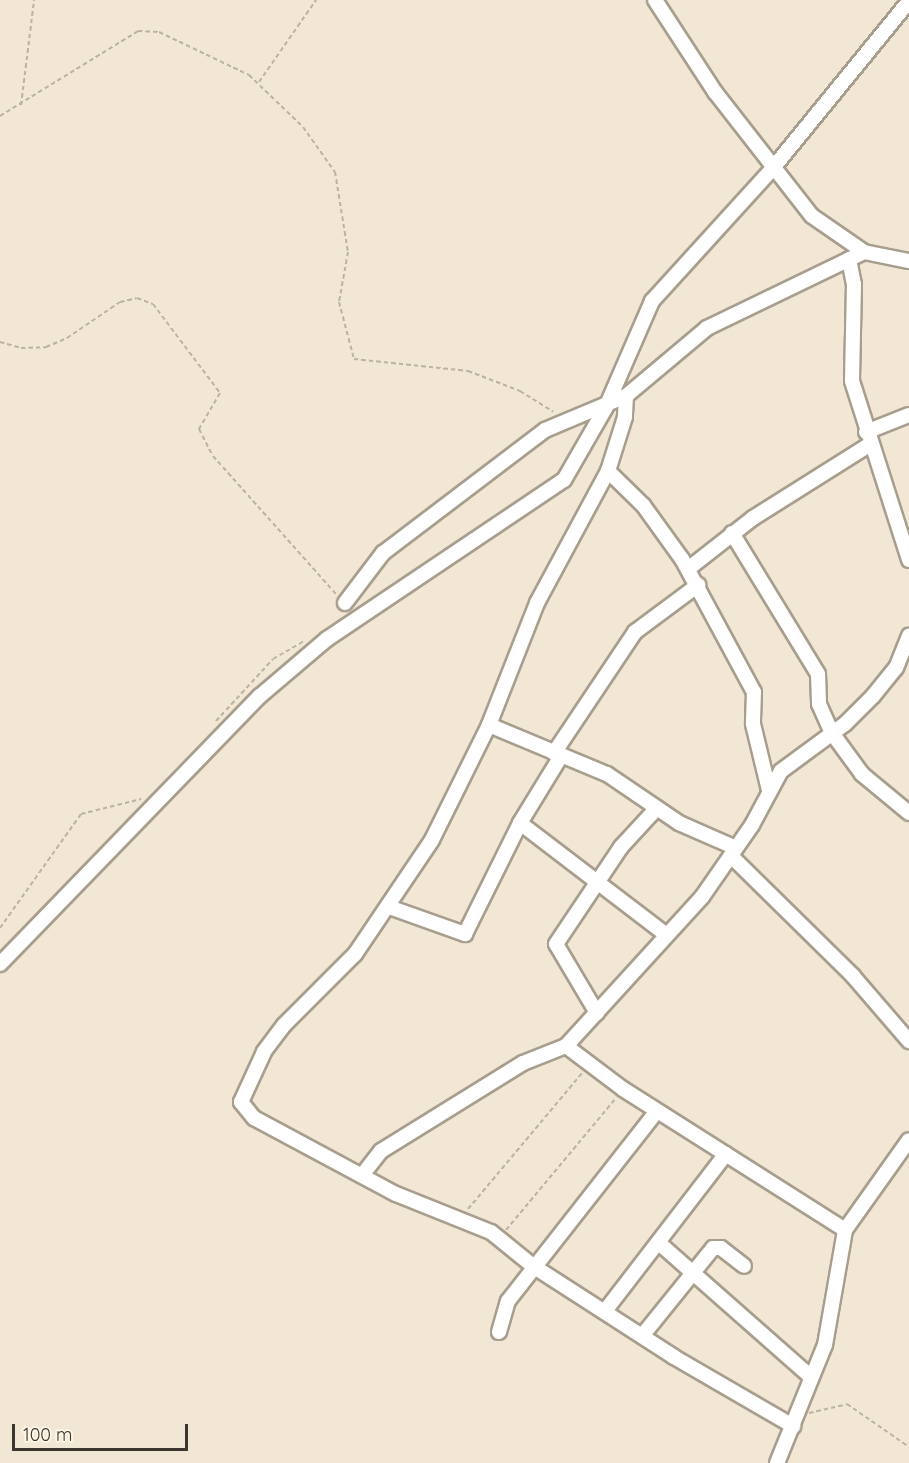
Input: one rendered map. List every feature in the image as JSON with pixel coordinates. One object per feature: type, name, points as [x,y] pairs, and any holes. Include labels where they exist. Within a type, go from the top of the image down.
[{"type":"street","points":[[655,0],[715,92],[773,168],[819,222],[864,252],[909,261]]},
{"type":"street","points":[[0,964],[260,696],[327,639],[564,480],[606,407],[652,301],[773,168],[909,1]]},
{"type":"street","points":[[345,603],[383,553],[563,419],[606,407],[626,396],[707,328],[864,252]]},
{"type":"street","points":[[849,259],[854,284],[852,381],[867,438],[909,560]]},
{"type":"street","points":[[626,396],[625,417],[608,471],[523,633],[489,725],[432,840],[389,907],[333,981],[284,1025],[249,1075],[241,1096],[243,1107],[254,1118],[363,1174],[396,1194],[460,1218],[498,1238],[533,1266],[642,1336],[793,1426]]},
{"type":"street","points":[[688,569],[732,533],[867,438],[909,415]]},
{"type":"street","points":[[608,471],[643,505],[688,569],[754,692],[753,724],[769,790]]},
{"type":"street","points":[[732,533],[818,675],[819,704],[832,733],[862,774],[909,813]]},
{"type":"street","points":[[389,907],[465,934],[520,823],[557,755],[635,632],[698,585]]},
{"type":"street","points":[[363,1174],[381,1151],[523,1063],[566,1046],[665,934],[695,906],[733,852],[781,771],[832,733],[904,664],[909,636]]},
{"type":"street","points":[[489,725],[607,774],[657,808],[733,852],[853,976],[909,1041]]},
{"type":"street","points":[[597,1013],[556,944],[635,829],[657,808]]},
{"type":"street","points":[[520,823],[665,934]]},
{"type":"street","points":[[566,1046],[588,1065],[623,1089],[845,1230]]},
{"type":"street","points":[[500,1332],[508,1300],[657,1111]]},
{"type":"street","points":[[777,1463],[825,1345],[845,1230],[907,1148]]},
{"type":"street","points":[[605,1311],[726,1154]]},
{"type":"street","points":[[659,1242],[811,1377]]},
{"type":"street","points":[[642,1336],[692,1273],[716,1247],[744,1266]]},
{"type":"path","points":[[21,105],[34,0]]},
{"type":"path","points":[[259,82],[316,0]]},
{"type":"path","points":[[0,116],[21,105],[76,65],[138,31],[159,32],[259,82],[325,153],[335,172],[348,252],[339,302],[354,359],[468,371],[520,391],[563,419]]},
{"type":"path","points":[[0,342],[21,348],[46,347],[67,338],[120,302],[137,298],[153,304],[220,393],[199,429],[213,456],[345,603]]},
{"type":"path","points":[[211,728],[273,659],[310,639]]},
{"type":"path","points":[[0,928],[81,814],[145,796]]},
{"type":"path","points":[[460,1218],[588,1065]]},
{"type":"path","points":[[498,1238],[623,1089]]},
{"type":"path","points":[[798,1413],[813,1414],[847,1404],[909,1447]]}]
